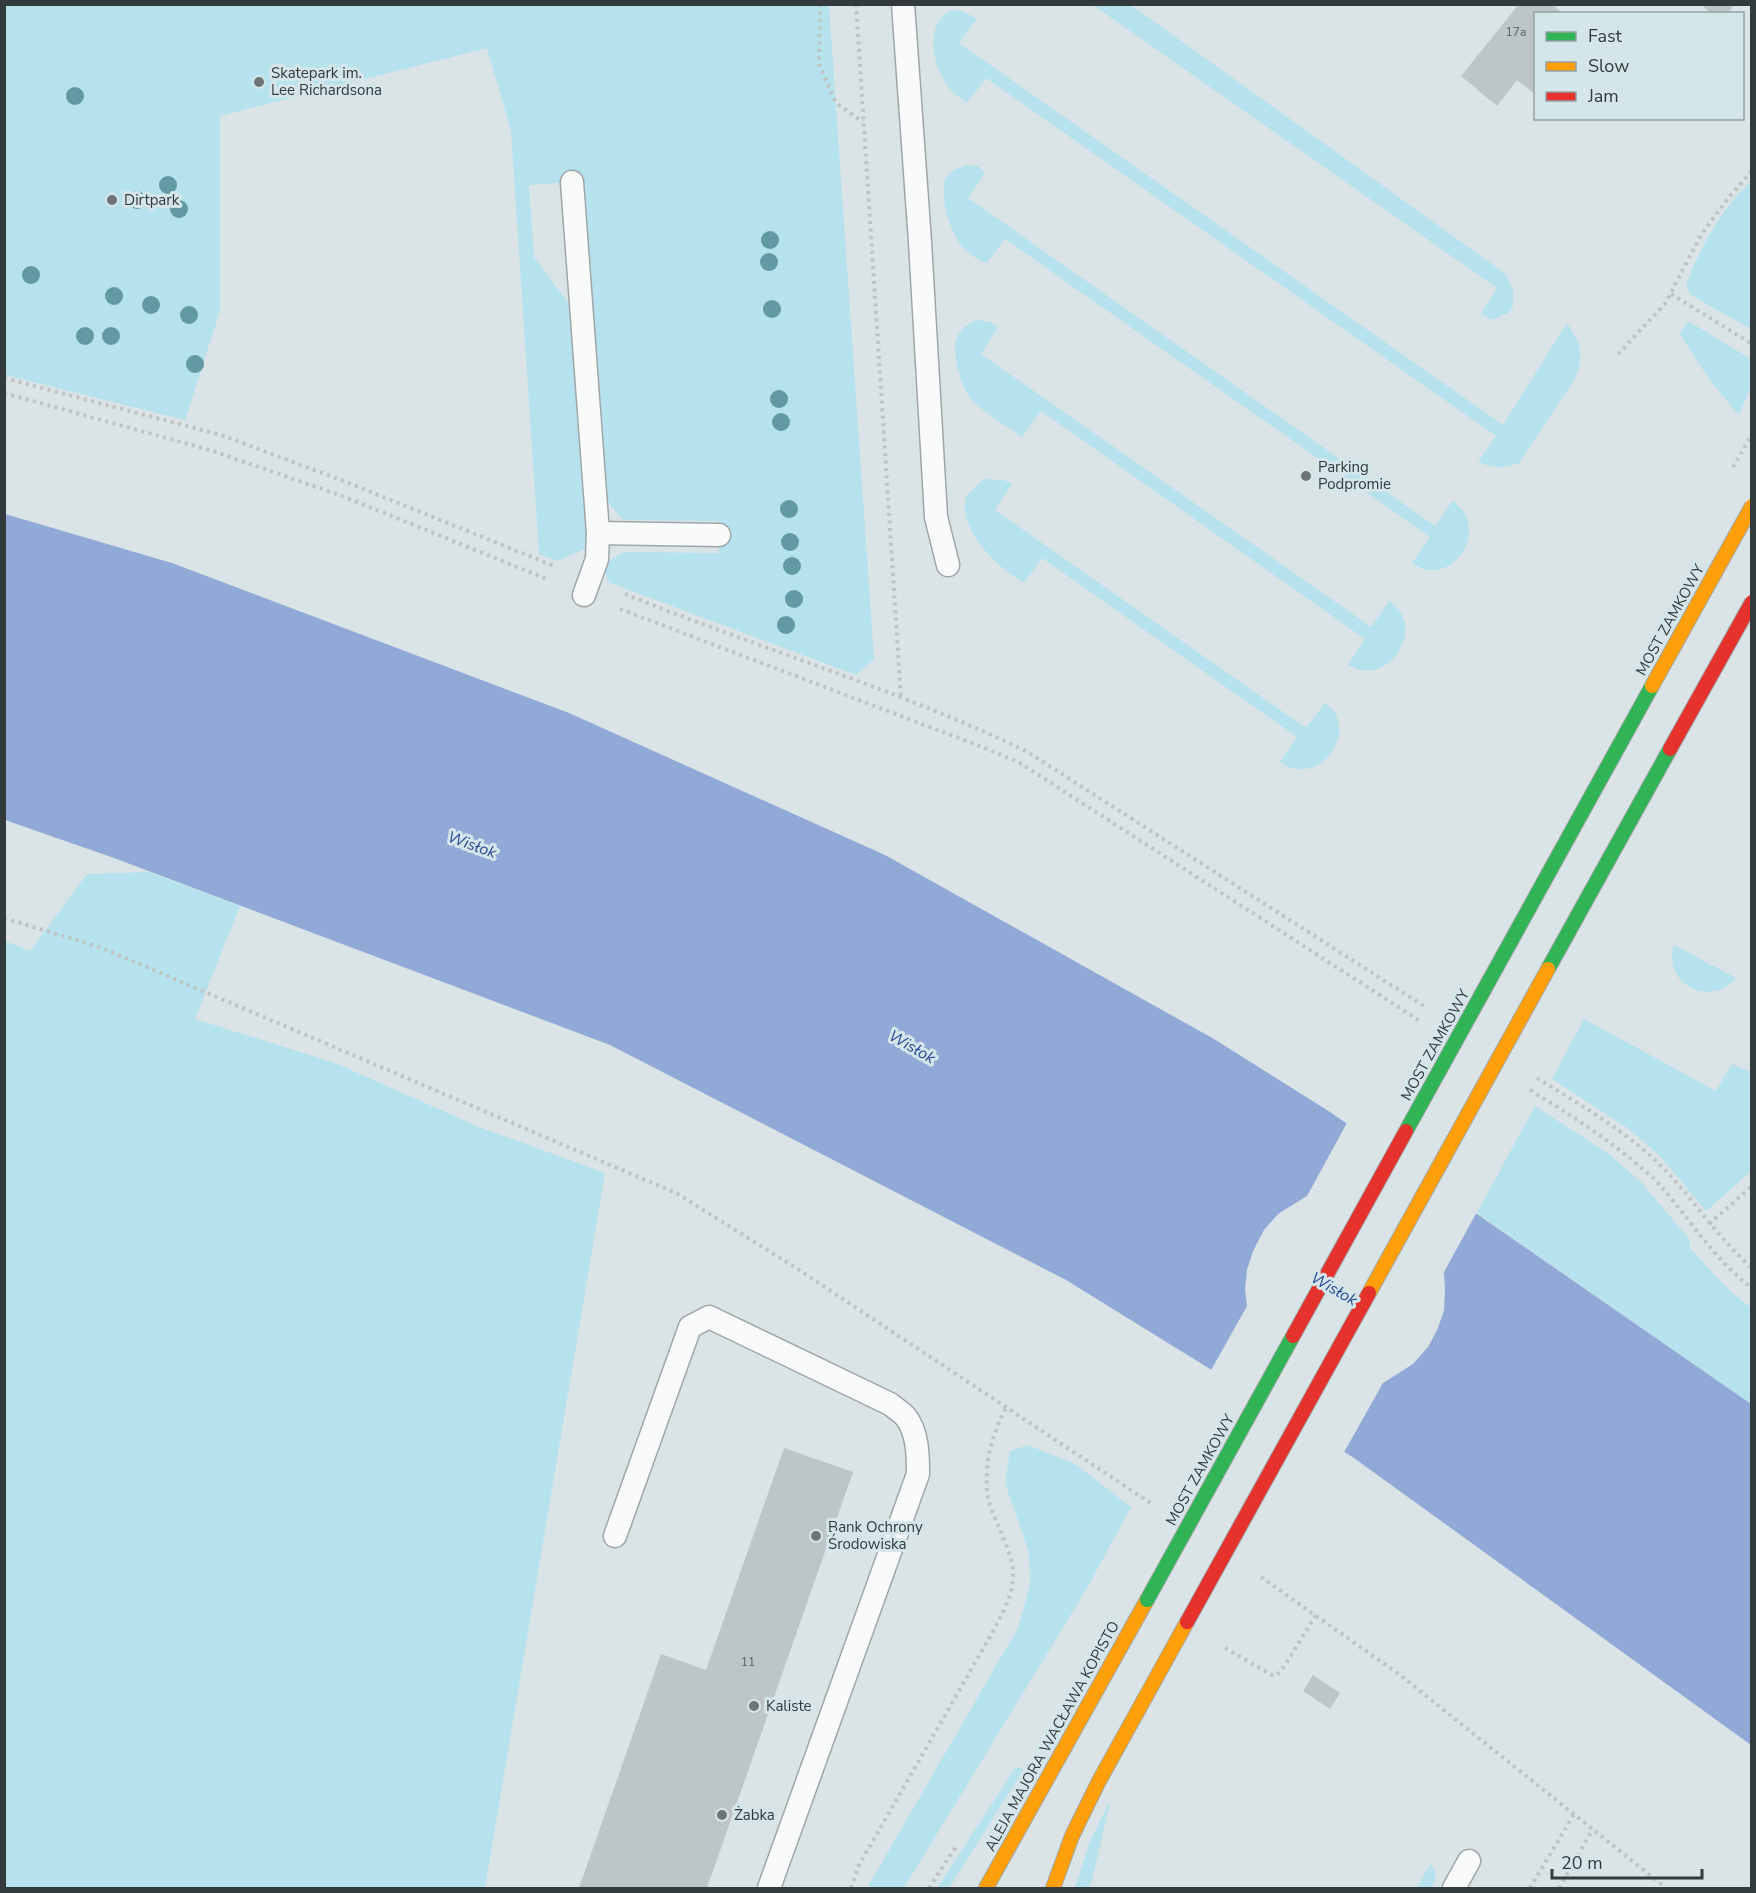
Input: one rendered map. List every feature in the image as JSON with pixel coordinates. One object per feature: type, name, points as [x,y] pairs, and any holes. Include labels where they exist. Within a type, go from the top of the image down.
[{"type":"main road","name":"MOST ZAMKOWY","points":[[1147,1600],[1752,506]]},
{"type":"main road","points":[[1053,1888],[1072,1836],[1099,1781],[1752,602]]},
{"type":"main road","name":"ALEJA MAJORA WACŁAWA KOPISTO","points":[[986,1888],[1147,1600]]},
{"type":"lane","points":[[903,4],[936,517],[948,565]]},
{"type":"lane","points":[[572,182],[598,533],[597,559],[586,587]]},
{"type":"lane","points":[[598,533],[718,534]]},
{"type":"lane","points":[[615,1536],[690,1327],[709,1317],[890,1404],[906,1417],[915,1435],[918,1474],[769,1888]]},
{"type":"lane","points":[[1454,1888],[1469,1861]]},
{"type":"path","points":[[820,4],[819,64],[836,104],[864,123]]},
{"type":"path","points":[[856,4],[901,698]]},
{"type":"path","points":[[1618,354],[1665,303],[1701,235],[1752,171]]},
{"type":"path","points":[[1671,294],[1752,344]]},
{"type":"path","points":[[4,378],[221,435],[349,483],[586,587],[689,620],[901,698],[993,735],[1026,751],[1436,1013]]},
{"type":"path","points":[[4,393],[224,455],[345,497],[586,587],[985,747],[1020,763],[1428,1026]]},
{"type":"path","points":[[4,918],[102,948],[676,1192],[793,1266],[1006,1408],[997,1424],[993,1440],[987,1485],[988,1500],[1012,1561],[1014,1574],[1012,1589],[995,1628],[859,1865],[851,1888]]},
{"type":"path","points":[[1536,1077],[1626,1136],[1666,1171],[1732,1250],[1752,1268]]},
{"type":"path","points":[[1528,1089],[1617,1148],[1656,1181],[1696,1233],[1722,1262],[1752,1288]]},
{"type":"path","points":[[1709,1224],[1752,1186]]},
{"type":"path","points":[[1225,1648],[1277,1675],[1316,1615]]},
{"type":"path","points":[[1400,1675],[1666,1888]]},
{"type":"path","points":[[1530,1888],[1574,1814]]},
{"type":"path","points":[[1559,1888],[1593,1829]]},
{"type":"shaded area","points":[[5,5],[829,5],[874,659],[856,675],[608,582],[605,572],[610,560],[625,552],[719,553],[718,521],[623,520],[608,502],[584,181],[529,185],[534,257],[570,305],[587,548],[558,561],[539,554],[511,131],[487,48],[220,116],[220,311],[185,420],[5,375]]},
{"type":"shaded area","points":[[1093,5],[1131,5],[1506,274],[1513,290],[1513,307],[1508,313],[1493,320],[1481,314],[1497,288]]},
{"type":"shaded area","points":[[953,10],[977,18],[959,43],[1503,425],[1567,323],[1580,349],[1576,377],[1519,463],[1498,467],[1478,462],[1496,436],[986,78],[967,103],[958,97],[941,75],[933,44],[938,24]]},
{"type":"shaded area","points":[[968,165],[978,166],[985,173],[968,198],[1435,526],[1453,500],[1465,514],[1469,529],[1465,548],[1459,556],[1444,568],[1434,570],[1422,569],[1412,563],[1430,537],[1005,239],[986,264],[966,251],[956,237],[948,218],[944,188],[945,180],[951,172]]},
{"type":"shaded area","points":[[1751,182],[1751,329],[1691,295],[1686,286],[1712,230],[1731,203]]},
{"type":"shaded area","points":[[979,320],[990,322],[998,327],[981,354],[1371,627],[1389,601],[1400,612],[1405,625],[1404,639],[1398,652],[1389,662],[1377,669],[1363,670],[1348,665],[1365,639],[1041,411],[1022,437],[984,411],[965,389],[955,354],[959,333],[968,325]]},
{"type":"shaded area","points":[[1688,321],[1751,359],[1751,386],[1739,415],[1709,378],[1679,334]]},
{"type":"shaded area","points":[[983,479],[1004,480],[1012,484],[995,510],[1306,728],[1325,703],[1334,712],[1339,726],[1334,749],[1316,766],[1304,769],[1292,768],[1280,762],[1297,737],[1042,558],[1024,583],[1002,568],[974,535],[965,509],[966,496]]},
{"type":"shaded area","points":[[149,872],[240,906],[195,1019],[335,1063],[479,1127],[605,1173],[485,1888],[5,1888],[5,941],[30,951],[87,874]]},
{"type":"shaded area","points":[[1674,945],[1736,978],[1725,987],[1713,991],[1701,991],[1690,987],[1675,971],[1672,959]]},
{"type":"shaded area","points":[[1584,1019],[1716,1091],[1732,1064],[1751,1072],[1751,1171],[1706,1211],[1661,1157],[1629,1129],[1552,1079]]},
{"type":"shaded area","points":[[1535,1106],[1610,1155],[1642,1183],[1690,1240],[1690,1248],[1727,1287],[1751,1307],[1751,1404],[1477,1213]]},
{"type":"shaded area","points":[[1028,1445],[1075,1464],[1131,1507],[1087,1588],[904,1888],[867,1888],[1018,1628],[1030,1585],[1029,1553],[1005,1483],[1010,1451]]},
{"type":"shaded area","points":[[1016,1767],[1024,1769],[949,1888],[937,1888]]},
{"type":"shaded area","points":[[1111,1799],[1090,1888],[1075,1888],[1089,1844]]},
{"type":"shaded area","points":[[1430,1864],[1435,1876],[1431,1888],[1417,1888]]},
{"type":"water","name":"Wisłok","points":[[5,514],[172,563],[569,713],[885,855],[1214,1039],[1330,1112],[1751,1404],[1751,1745],[1354,1458],[1066,1280],[610,1045],[114,858],[5,820]]},
{"type":"pier","points":[[1348,1121],[1478,1210],[1444,1272],[1444,1311],[1428,1347],[1413,1364],[1383,1383],[1343,1454],[1210,1372],[1247,1306],[1245,1289],[1247,1270],[1253,1251],[1264,1230],[1278,1214],[1307,1196]]},
{"type":"building","points":[[1519,4],[1552,4],[1561,12],[1534,12],[1534,93],[1517,80],[1497,106],[1461,76]]},
{"type":"building","points":[[1706,4],[1734,4],[1729,12],[1710,12],[1704,7]]},
{"type":"building","points":[[784,1448],[853,1472],[707,1888],[579,1888],[661,1654],[706,1670]]},
{"type":"building","points":[[1313,1675],[1340,1693],[1330,1709],[1303,1691]]},
{"type":"traffic: slow","points":[[1652,686],[1752,506]]},
{"type":"traffic: slow","points":[[1369,1293],[1548,969]]},
{"type":"traffic: slow","points":[[986,1888],[1147,1600]]},
{"type":"traffic: slow","points":[[1053,1888],[1072,1836],[1099,1781],[1187,1622]]},
{"type":"traffic: fast","points":[[1406,1131],[1652,686]]},
{"type":"traffic: fast","points":[[1548,969],[1670,749]]},
{"type":"traffic: fast","points":[[1147,1600],[1293,1336]]},
{"type":"traffic: jam","points":[[1670,749],[1752,602]]},
{"type":"traffic: jam","points":[[1293,1336],[1406,1131]]},
{"type":"traffic: jam","points":[[1187,1622],[1369,1293]]},
{"type":"place","name":"Skatepark im. Lee Richardsona","points":[[259,82]]},
{"type":"place","name":"Dirtpark","points":[[112,200]]},
{"type":"place","name":"Parking Podpromie","points":[[1306,476]]},
{"type":"place","name":"Bank Ochrony Środowiska","points":[[816,1536]]},
{"type":"place","name":"Kaliste","points":[[754,1706]]},
{"type":"place","name":"Żabka","points":[[722,1815]]}]
